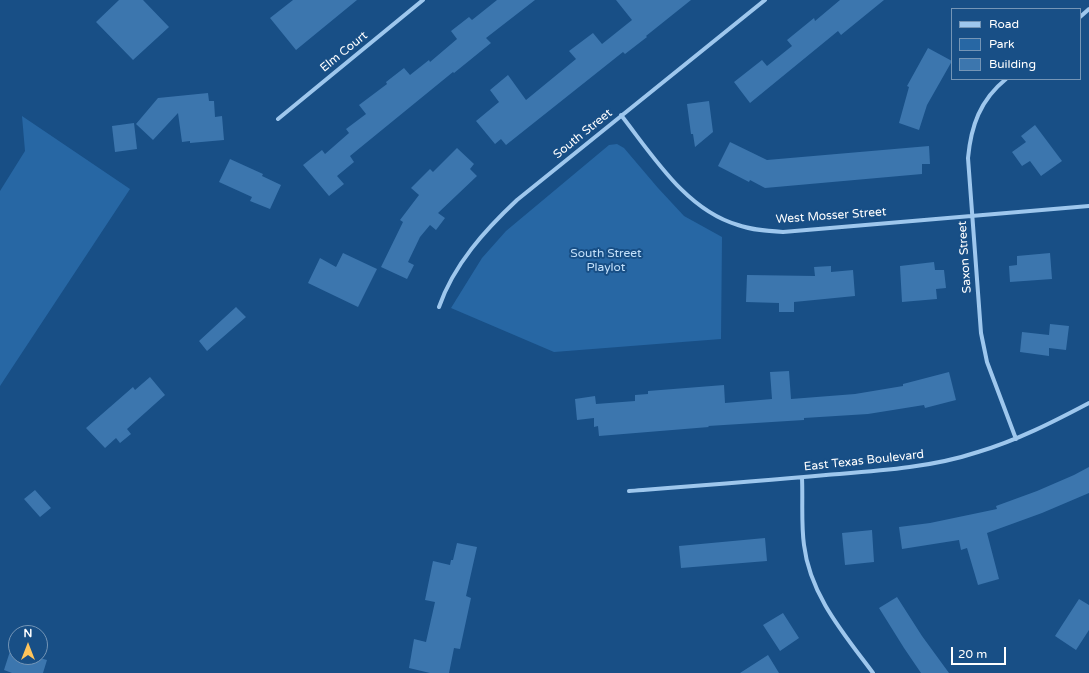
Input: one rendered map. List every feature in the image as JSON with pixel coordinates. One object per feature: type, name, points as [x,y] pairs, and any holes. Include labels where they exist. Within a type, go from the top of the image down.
[{"type":"street","name":"Elm Court","points":[[278,119],[423,0]]},
{"type":"street","name":"South Street","points":[[439,306],[453,276],[472,249],[493,223],[517,200],[765,0]]},
{"type":"street","points":[[1081,16],[1089,9]]},
{"type":"street","name":"Saxon Street","points":[[1005,80],[997,86],[984,103],[976,119],[970,140],[968,158],[981,333],[987,362],[1016,439]]},
{"type":"street","name":"West Mosser Street","points":[[621,116],[678,187],[695,203],[715,216],[737,225],[759,230],[783,232],[1089,206]]},
{"type":"street","name":"East Texas Boulevard","points":[[629,491],[802,478],[874,471],[938,462],[978,453],[1016,439],[1089,402]]},
{"type":"street","points":[[802,478],[804,544],[808,566],[830,614],[873,673]]},
{"type":"green space","points":[[22,116],[130,189],[0,386],[0,191],[25,151]]},
{"type":"green space","name":"South Street Playlot","points":[[617,144],[624,148],[684,216],[722,237],[721,339],[554,352],[451,308],[482,258],[506,231],[609,145]]},
{"type":"building","points":[[119,0],[143,0],[169,27],[133,60],[96,22]]},
{"type":"building","points":[[293,0],[357,0],[296,50],[270,18]]},
{"type":"building","points":[[497,0],[535,0],[486,38],[491,43],[350,156],[354,162],[337,176],[344,184],[329,196],[303,165],[322,150],[325,154],[349,133],[346,129],[366,114],[359,105],[387,84],[386,82],[404,68],[410,75],[429,60],[430,62],[457,39],[451,31],[469,17],[472,20]]},
{"type":"building","points":[[616,0],[691,0],[646,36],[647,37],[625,54],[623,52],[506,145],[501,139],[495,144],[476,121],[499,102],[490,90],[508,75],[526,100],[576,59],[569,51],[593,33],[602,44],[632,20]]},
{"type":"building","points":[[840,0],[884,0],[841,35],[838,31],[750,103],[734,82],[762,60],[767,66],[792,46],[787,40],[814,18],[815,21]]},
{"type":"building","points":[[928,48],[951,60],[927,105],[919,130],[899,123],[909,87],[907,86]]},
{"type":"building","points":[[208,93],[209,101],[214,101],[215,117],[222,116],[224,140],[190,143],[190,141],[182,142],[178,113],[153,140],[136,124],[158,98]]},
{"type":"building","points":[[709,101],[713,132],[695,147],[693,134],[691,134],[687,104]]},
{"type":"building","points":[[134,123],[137,149],[115,152],[112,126]]},
{"type":"building","points":[[1035,125],[1062,161],[1041,176],[1030,161],[1022,166],[1012,152],[1026,142],[1021,136]]},
{"type":"building","points":[[730,142],[767,160],[929,146],[930,164],[922,164],[922,174],[765,188],[750,180],[749,182],[718,166]]},
{"type":"building","points":[[457,148],[474,164],[470,169],[477,176],[438,213],[445,218],[436,230],[430,225],[420,237],[408,262],[414,265],[407,279],[381,267],[403,222],[400,220],[419,195],[411,188],[430,169],[433,172]]},
{"type":"building","points":[[230,159],[263,174],[262,176],[281,185],[270,209],[250,201],[252,197],[219,182]]},
{"type":"building","points":[[343,253],[377,269],[358,307],[308,283],[320,258],[336,267]]},
{"type":"building","points":[[1050,253],[1052,279],[1010,282],[1009,266],[1017,265],[1017,256]]},
{"type":"building","points":[[934,262],[935,270],[944,270],[946,288],[936,289],[937,299],[902,302],[900,266]]},
{"type":"building","points":[[831,266],[831,272],[853,270],[855,296],[794,302],[794,312],[779,312],[779,303],[746,302],[747,275],[815,276],[814,267]]},
{"type":"building","points":[[236,307],[246,317],[207,351],[199,341]]},
{"type":"building","points":[[1050,324],[1069,326],[1066,350],[1049,348],[1049,356],[1020,352],[1022,332],[1049,335]]},
{"type":"building","points":[[789,371],[791,399],[855,394],[903,386],[903,384],[949,372],[956,400],[925,408],[924,405],[868,414],[804,418],[804,420],[708,426],[709,427],[599,436],[598,426],[594,427],[594,418],[577,420],[575,399],[595,396],[596,404],[635,401],[635,395],[648,394],[648,391],[724,385],[725,403],[772,399],[770,372]]},
{"type":"building","points":[[150,377],[165,395],[127,429],[131,434],[120,443],[116,438],[105,448],[86,428],[133,387],[135,390]]},
{"type":"building","points":[[1089,467],[1089,493],[1042,513],[987,533],[999,579],[978,585],[967,548],[961,550],[959,540],[902,549],[899,527],[930,523],[997,509],[996,506],[1037,491]]},
{"type":"building","points":[[35,490],[51,508],[40,517],[24,499]]},
{"type":"building","points":[[872,530],[874,562],[845,565],[842,533]]},
{"type":"building","points":[[765,538],[767,561],[681,568],[679,546]]},
{"type":"building","points":[[457,543],[477,547],[466,596],[471,598],[460,649],[454,648],[449,673],[430,673],[409,668],[414,639],[426,642],[435,602],[425,600],[433,561],[450,565],[451,560],[453,560]]},
{"type":"building","points":[[897,597],[922,636],[949,673],[921,673],[879,608]]},
{"type":"building","points":[[1079,599],[1089,605],[1089,630],[1076,650],[1055,636]]},
{"type":"building","points":[[783,613],[799,638],[780,651],[763,625]]},
{"type":"building","points":[[768,655],[779,673],[740,673]]},
{"type":"building","points":[[8,658],[8,665],[45,665],[43,673],[12,673],[4,670]]}]
